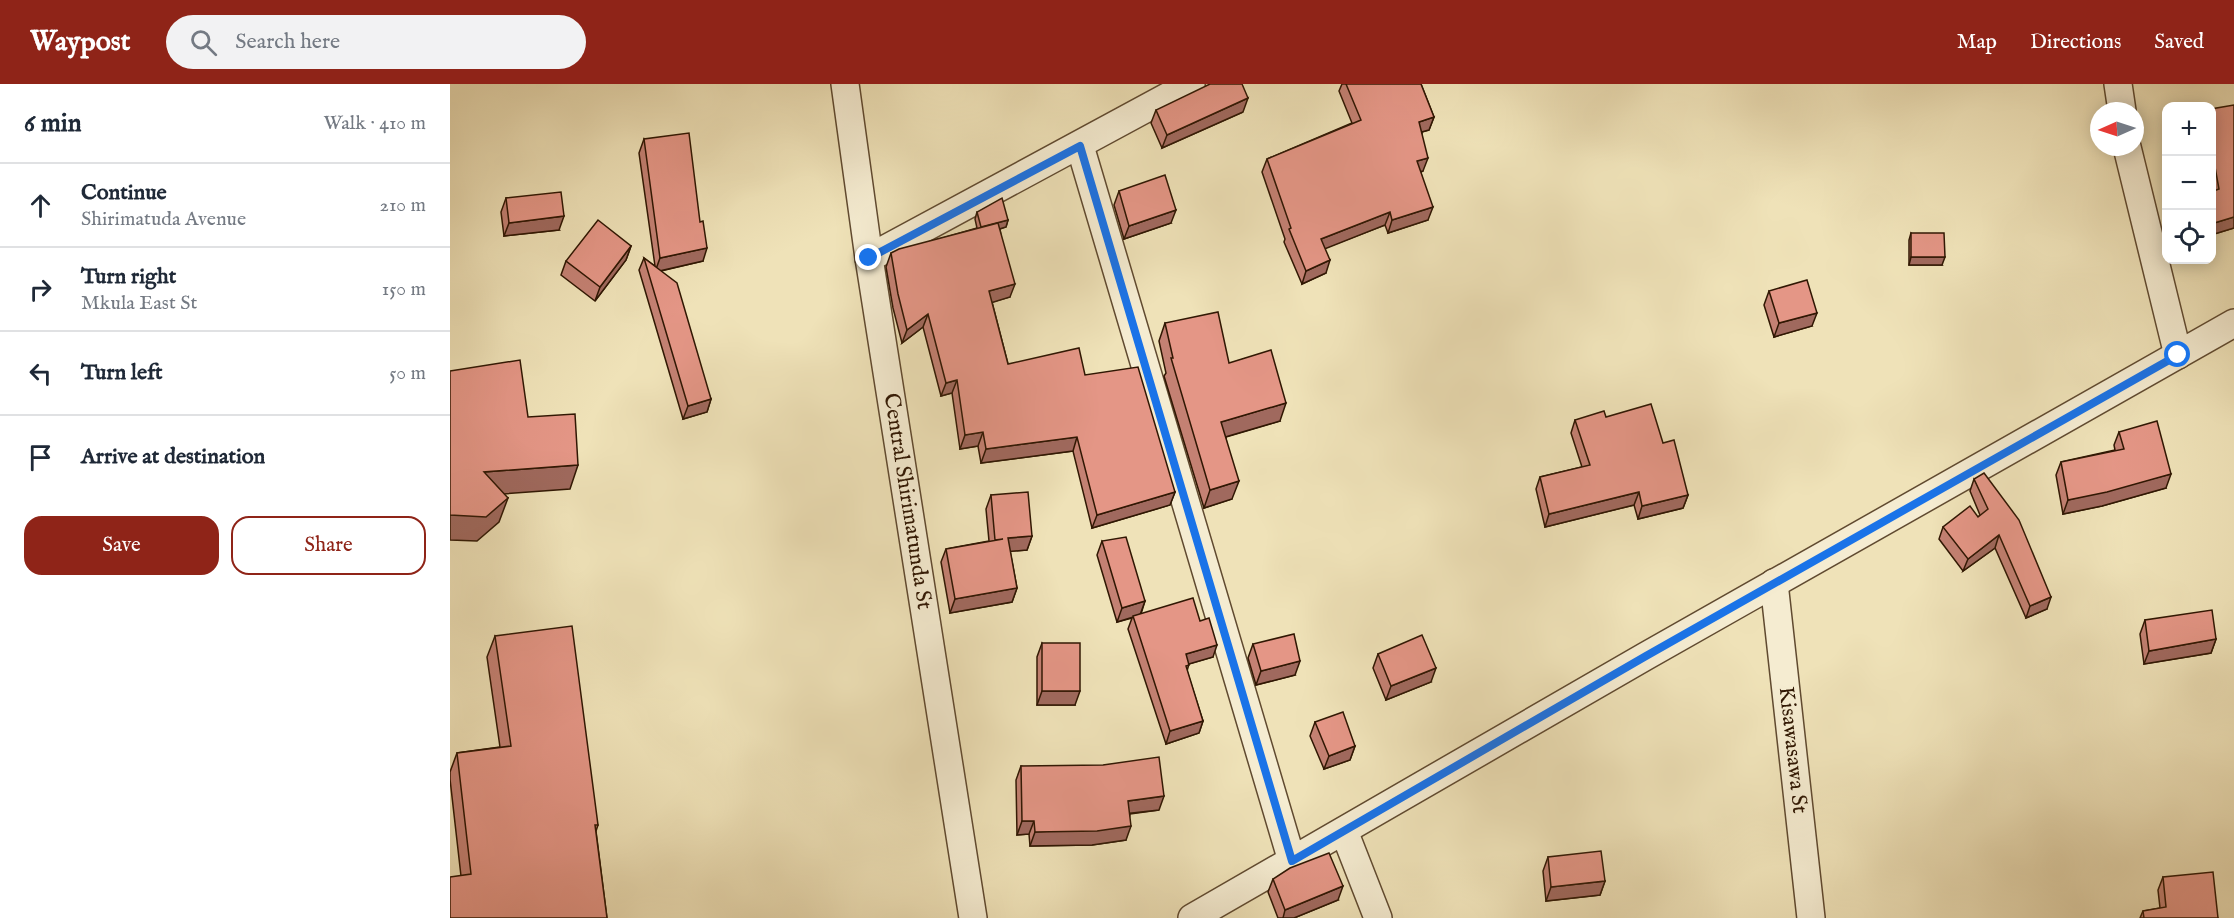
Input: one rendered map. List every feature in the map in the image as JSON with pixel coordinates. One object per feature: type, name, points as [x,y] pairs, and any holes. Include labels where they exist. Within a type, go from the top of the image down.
[{"type":"street","name":"Central Shirimatunda St","points":[[845,84],[869,258],[972,918]]},
{"type":"street","points":[[869,258],[1191,84]]},
{"type":"street","points":[[2118,84],[2121,102]]},
{"type":"street","points":[[1080,146],[1292,861]]},
{"type":"street","points":[[2129,156],[2178,355]]},
{"type":"street","points":[[1192,918],[2234,323]]},
{"type":"street","name":"Kisawasawa St","points":[[1774,584],[1810,918]]},
{"type":"street","points":[[1344,831],[1378,918]]},
{"type":"building","points":[[1210,84],[1242,84],[1248,98],[1167,135],[1156,110]]},
{"type":"building","points":[[1346,84],[1421,84],[1434,117],[1419,122],[1428,158],[1417,161],[1433,207],[1392,220],[1390,212],[1321,239],[1330,260],[1306,271],[1289,229],[1291,228],[1267,159],[1361,120]]},
{"type":"building","points":[[2234,105],[2234,217],[2216,222],[2216,190],[2219,189],[2216,172],[2216,108]]},
{"type":"building","points":[[689,133],[700,222],[703,221],[707,248],[660,258],[644,139]]},
{"type":"building","points":[[1165,175],[1176,210],[1129,226],[1119,191]]},
{"type":"building","points":[[561,192],[564,216],[509,223],[506,198]]},
{"type":"building","points":[[1002,198],[1008,220],[981,227],[977,212]]},
{"type":"building","points":[[598,220],[631,246],[600,287],[566,261]]},
{"type":"building","points":[[998,223],[1015,284],[989,291],[1008,364],[1079,348],[1085,375],[1138,367],[1175,492],[1097,515],[1077,437],[986,449],[983,432],[965,435],[957,380],[946,383],[928,314],[907,330],[891,253]]},
{"type":"building","points":[[1911,233],[1944,233],[1945,257],[1911,257]]},
{"type":"building","points":[[644,258],[677,283],[711,399],[688,406]]},
{"type":"building","points":[[1807,280],[1817,313],[1779,323],[1769,291]]},
{"type":"building","points":[[1218,312],[1229,363],[1271,350],[1286,403],[1221,422],[1239,481],[1210,490],[1171,358],[1173,358],[1165,323]]},
{"type":"building","points":[[520,360],[528,417],[575,414],[578,465],[484,472],[508,498],[486,517],[450,515],[450,371]]},
{"type":"building","points":[[1651,404],[1663,443],[1674,440],[1688,495],[1642,506],[1639,492],[1549,514],[1540,477],[1590,465],[1575,420],[1604,411],[1606,417]]},
{"type":"building","points":[[2157,421],[2171,474],[2068,500],[2061,462],[2124,449],[2119,432]]},
{"type":"building","points":[[1984,473],[2019,520],[2051,597],[2030,606],[1999,535],[1968,559],[1943,527],[1970,506],[1978,517],[1988,509],[1974,479]]},
{"type":"building","points":[[1028,492],[1032,536],[1008,538],[1017,588],[955,599],[946,549],[1003,539],[995,540],[991,495]]},
{"type":"building","points":[[1126,537],[1145,601],[1122,608],[1102,541]]},
{"type":"building","points":[[1193,598],[1200,621],[1209,618],[1217,645],[1186,654],[1189,665],[1186,666],[1203,721],[1170,731],[1133,616]]},
{"type":"building","points":[[2212,610],[2216,639],[2149,651],[2145,620]]},
{"type":"building","points":[[572,626],[598,825],[595,825],[607,918],[450,918],[450,877],[471,874],[457,753],[511,746],[495,636]]},
{"type":"building","points":[[1294,634],[1300,661],[1261,671],[1253,644]]},
{"type":"building","points":[[1422,635],[1436,668],[1391,686],[1378,654]]},
{"type":"building","points":[[1042,643],[1080,643],[1080,691],[1042,691]]},
{"type":"building","points":[[1343,712],[1355,746],[1329,756],[1315,722]]},
{"type":"building","points":[[1159,757],[1164,796],[1128,801],[1131,826],[1097,831],[1035,832],[1034,821],[1022,821],[1021,766],[1103,765]]},
{"type":"building","points":[[1601,851],[1605,881],[1551,887],[1548,857]]},
{"type":"building","points":[[1329,853],[1343,886],[1285,910],[1273,879],[1290,868]]},
{"type":"building","points":[[2213,872],[2218,918],[2144,918],[2143,911],[2166,907],[2163,877]]},
{"type":"route","points":[[869,258],[1080,146],[1292,861],[1646,656],[2178,355]]}]
